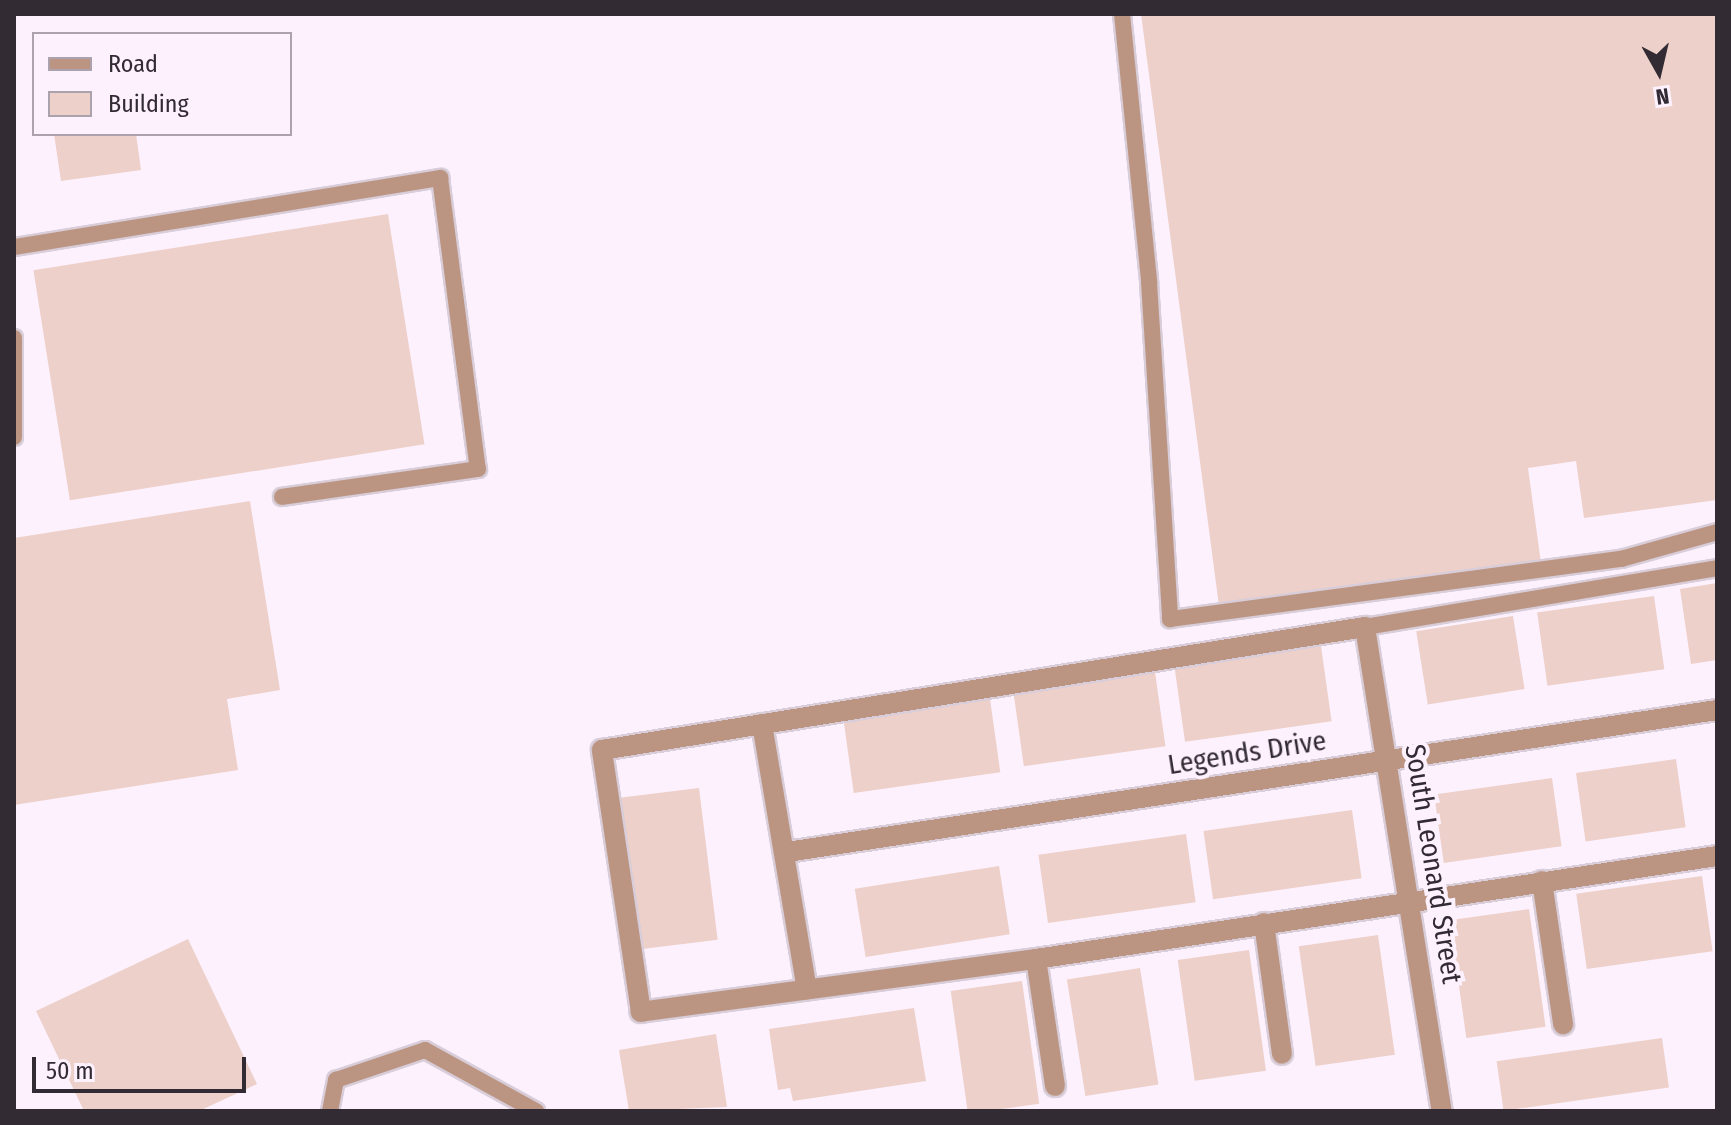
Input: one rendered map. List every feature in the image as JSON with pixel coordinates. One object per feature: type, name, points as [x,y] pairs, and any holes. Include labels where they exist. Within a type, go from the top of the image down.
[{"type":"street","points":[[1365,627],[602,750],[641,1012],[1036,959],[1717,856]]},
{"type":"street","name":"South Leonard Street","points":[[1365,627],[1389,760],[1442,1111]]},
{"type":"street","name":"Legends Drive","points":[[787,852],[1389,760],[1716,717]]},
{"type":"street","points":[[762,724],[787,852],[807,989]]},
{"type":"street","points":[[1542,881],[1563,1024]]},
{"type":"street","points":[[1264,923],[1282,1054]]},
{"type":"street","points":[[1036,959],[1055,1086]]},
{"type":"lane","points":[[1122,14],[1149,282],[1170,619],[1621,559],[1717,532]]},
{"type":"lane","points":[[14,247],[440,178],[478,469],[282,497]]},
{"type":"lane","points":[[14,338],[14,437]]},
{"type":"lane","points":[[1365,627],[1717,568]]},
{"type":"lane","points":[[330,1111],[336,1080],[425,1050],[536,1111]]},
{"type":"building","points":[[1141,14],[1715,14],[1717,500],[1584,518],[1576,461],[1528,468],[1541,563],[1219,606]]},
{"type":"building","points":[[54,136],[136,136],[141,170],[61,181]]},
{"type":"building","points":[[388,214],[424,444],[70,500],[33,270]]},
{"type":"building","points":[[250,501],[280,690],[227,699],[238,770],[14,805],[14,538]]},
{"type":"building","points":[[1717,583],[1717,660],[1691,664],[1680,589]]},
{"type":"building","points":[[1654,596],[1664,669],[1547,686],[1537,612]]},
{"type":"building","points":[[1513,616],[1525,689],[1428,704],[1416,631]]},
{"type":"building","points":[[1321,646],[1332,721],[1185,742],[1174,667]]},
{"type":"building","points":[[1155,672],[1165,746],[1024,766],[1013,692]]},
{"type":"building","points":[[990,699],[1000,772],[854,793],[843,720]]},
{"type":"building","points":[[1676,759],[1686,827],[1586,841],[1576,773]]},
{"type":"building","points":[[1552,778],[1562,846],[1444,863],[1434,795]]},
{"type":"building","points":[[699,788],[718,940],[638,950],[620,798]]},
{"type":"building","points":[[1352,810],[1362,878],[1213,899],[1203,831]]},
{"type":"building","points":[[1186,834],[1196,902],[1048,923],[1038,855]]},
{"type":"building","points":[[999,866],[1010,934],[866,957],[855,889]]},
{"type":"building","points":[[1702,876],[1713,951],[1587,969],[1576,894]]},
{"type":"building","points":[[1529,909],[1546,1027],[1466,1038],[1450,920]]},
{"type":"building","points":[[1378,935],[1395,1055],[1316,1066],[1299,946]]},
{"type":"building","points":[[188,939],[257,1084],[199,1111],[84,1111],[36,1011]]},
{"type":"building","points":[[1249,950],[1266,1071],[1195,1081],[1178,960]]},
{"type":"building","points":[[1140,968],[1158,1085],[1085,1096],[1067,980]]},
{"type":"building","points":[[1022,981],[1039,1104],[968,1111],[951,991]]},
{"type":"building","points":[[914,1008],[926,1081],[793,1101],[790,1088],[778,1090],[769,1029]]},
{"type":"building","points":[[716,1034],[727,1107],[629,1111],[619,1050]]},
{"type":"building","points":[[1662,1038],[1669,1088],[1504,1111],[1497,1061]]}]
